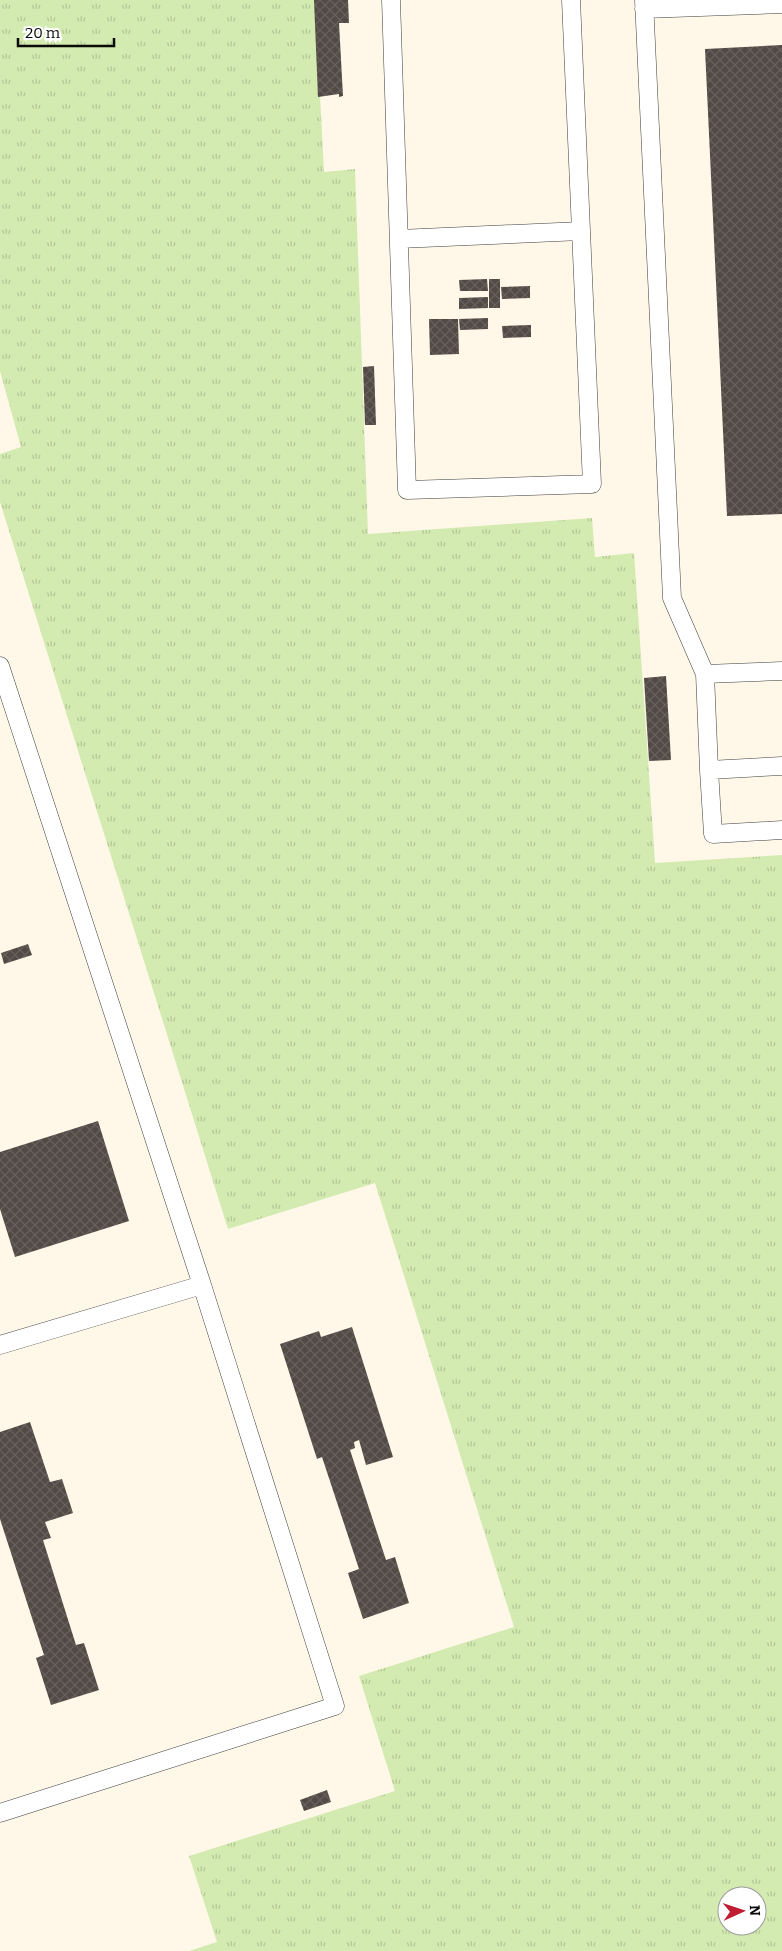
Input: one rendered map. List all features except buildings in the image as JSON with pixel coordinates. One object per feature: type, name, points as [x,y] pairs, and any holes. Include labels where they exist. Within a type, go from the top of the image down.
[{"type":"lane","points":[[391,0],[407,490],[592,484],[571,0]]},
{"type":"lane","points":[[782,4],[644,5],[672,598],[705,674],[713,834],[782,830]]},
{"type":"lane","points":[[399,239],[581,231]]},
{"type":"lane","points":[[0,666],[202,1285],[335,1706],[0,1813]]},
{"type":"lane","points":[[705,674],[782,671]]},
{"type":"lane","points":[[709,770],[782,766]]},
{"type":"lane","points":[[0,1345],[202,1285]]},
{"type":"green space","points":[[0,0],[315,0],[324,172],[355,169],[368,534],[592,518],[595,557],[634,553],[655,863],[782,855],[782,1951],[189,1951],[217,1942],[189,1856],[395,1791],[359,1676],[514,1627],[375,1183],[228,1229],[0,502],[0,454],[21,447],[0,371]]}]
